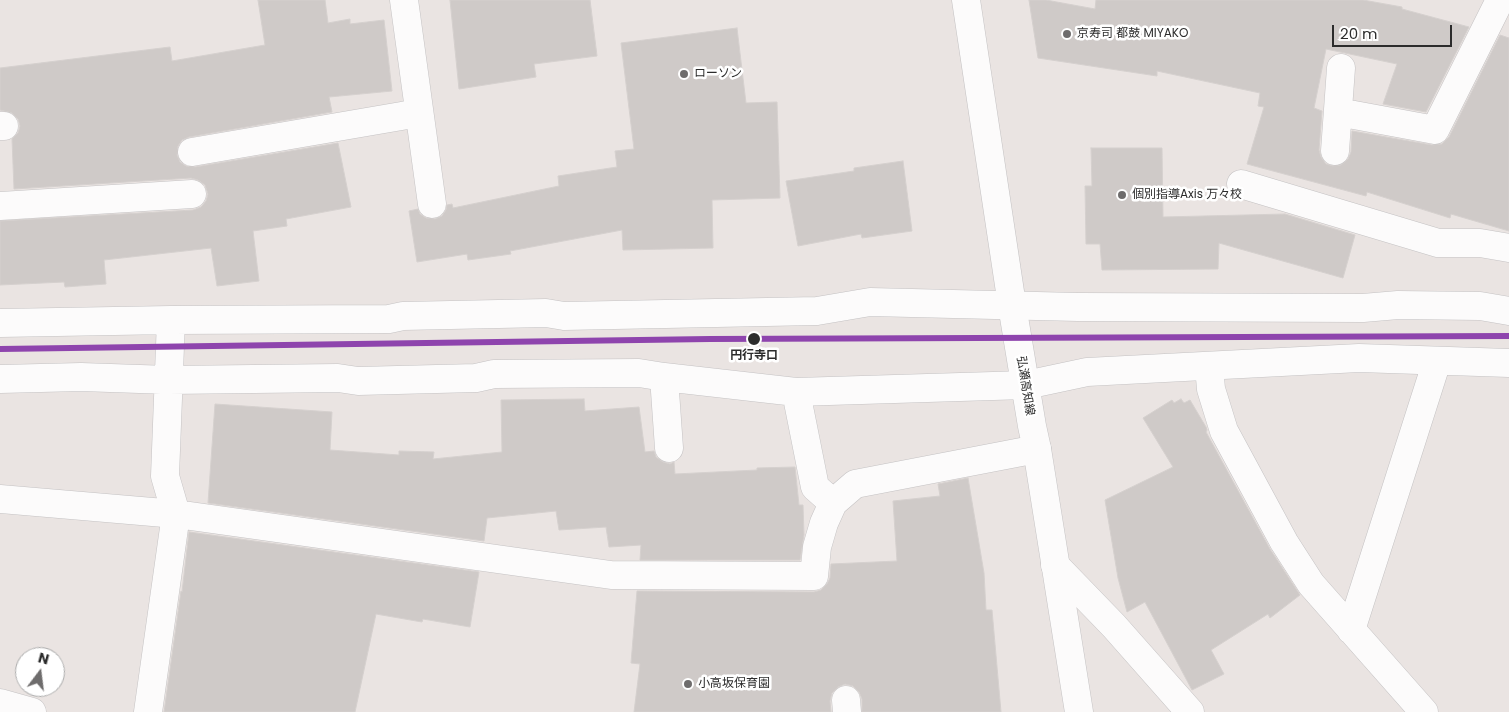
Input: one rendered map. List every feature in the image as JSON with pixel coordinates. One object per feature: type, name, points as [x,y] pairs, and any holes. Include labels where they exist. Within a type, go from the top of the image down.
[{"type":"street","points":[[404,0],[432,204]]},
{"type":"street","name":"弘瀬高知線","points":[[966,0],[1012,305],[1079,712]]},
{"type":"street","points":[[1338,112],[1434,130],[1500,0]]},
{"type":"street","points":[[1335,151],[1341,68]]},
{"type":"street","points":[[192,152],[419,113]]},
{"type":"street","points":[[1241,184],[1438,243],[1480,243],[1509,248]]},
{"type":"street","points":[[0,206],[192,194]]},
{"type":"street","points":[[0,323],[389,319],[404,316],[546,313],[564,316],[817,311],[870,302],[1088,307],[1363,308],[1398,305],[1480,306],[1509,311]]},
{"type":"street","points":[[148,712],[176,514],[164,476],[172,320]]},
{"type":"street","points":[[0,379],[81,377],[169,380],[338,378],[358,381],[476,378],[494,374],[639,373],[796,392],[1026,385],[1087,372],[1359,358],[1509,364]]},
{"type":"street","points":[[1351,630],[1437,361]]},
{"type":"street","points":[[1209,366],[1211,389],[1224,431],[1284,542],[1311,584],[1424,712]]},
{"type":"street","points":[[664,377],[668,448]]},
{"type":"street","points":[[796,392],[815,486],[833,503]]},
{"type":"street","points":[[0,499],[176,514],[611,575],[814,576],[817,548],[824,522],[833,503],[855,484],[1037,449]]},
{"type":"street","points":[[1055,565],[1114,626],[1190,712]]},
{"type":"street","points":[[0,703],[32,712]]},
{"type":"building","points":[[258,0],[325,0],[328,23],[350,19],[350,24],[384,20],[392,91],[329,97],[332,112],[189,137],[182,140],[178,146],[177,155],[180,162],[186,166],[195,167],[338,143],[351,207],[286,219],[287,226],[253,231],[259,281],[217,286],[211,248],[104,260],[106,284],[65,287],[64,282],[0,285],[0,221],[193,210],[201,207],[206,201],[208,194],[205,185],[191,178],[14,189],[12,139],[18,133],[20,126],[18,119],[12,113],[0,110],[0,68],[170,47],[172,61],[265,45]]},
{"type":"building","points":[[450,0],[590,0],[597,56],[534,64],[536,77],[459,89]]},
{"type":"building","points":[[1029,0],[1046,0],[1095,9],[1096,0],[1363,0],[1402,7],[1402,9],[1469,27],[1426,112],[1383,104],[1397,64],[1326,49],[1314,108],[1322,111],[1319,150],[1321,157],[1326,164],[1333,166],[1341,165],[1348,159],[1351,152],[1352,131],[1432,145],[1442,144],[1449,137],[1500,35],[1509,38],[1509,231],[1451,214],[1450,218],[1367,192],[1366,196],[1247,164],[1264,107],[1258,106],[1260,93],[1157,71],[1157,76],[1038,58]]},
{"type":"building","points":[[737,28],[746,103],[777,102],[780,198],[712,200],[713,248],[623,250],[622,230],[510,251],[511,254],[468,260],[467,254],[417,262],[409,211],[418,209],[420,214],[426,218],[435,219],[442,216],[447,205],[452,204],[453,208],[559,186],[558,176],[617,167],[615,151],[634,149],[621,43]]},
{"type":"building","points":[[1091,148],[1162,148],[1163,217],[1285,214],[1355,235],[1343,278],[1219,243],[1218,269],[1102,270],[1100,244],[1086,244],[1085,186],[1092,186]]},
{"type":"building","points":[[903,161],[912,231],[862,238],[861,234],[798,246],[786,181],[854,171],[854,168]]},
{"type":"building","points":[[584,399],[585,411],[639,407],[645,452],[654,451],[656,457],[663,462],[670,464],[674,462],[675,474],[795,467],[799,505],[803,505],[804,535],[800,560],[640,560],[641,545],[609,547],[606,527],[559,530],[556,511],[487,518],[484,541],[208,503],[215,404],[332,412],[330,450],[399,455],[399,451],[434,452],[433,459],[502,452],[501,400]]},
{"type":"building","points":[[1181,399],[1184,403],[1190,400],[1270,549],[1300,595],[1270,618],[1268,614],[1211,650],[1224,674],[1192,690],[1145,602],[1127,612],[1118,578],[1105,500],[1173,467],[1143,418],[1172,400],[1174,403]]},
{"type":"building","points":[[968,478],[984,573],[986,610],[992,610],[1001,712],[862,712],[862,699],[859,692],[853,686],[845,684],[838,687],[832,693],[830,701],[831,712],[634,712],[640,664],[631,663],[637,591],[814,592],[821,590],[830,578],[831,564],[897,561],[893,501],[940,496],[938,484]]},
{"type":"building","points":[[189,532],[479,572],[470,627],[423,619],[422,622],[376,614],[355,712],[164,712]]},
{"type":"transit line","points":[[0,349],[710,339],[1509,336]]},
{"type":"place","name":"京寿司 都鼓 MIYAKO","points":[[1067,34]]},
{"type":"place","name":"ローソン","points":[[684,74]]},
{"type":"place","name":"個別指導Axis 万々校","points":[[1122,195]]},
{"type":"place","name":"円行寺口","points":[[754,339]]},
{"type":"place","name":"小高坂保育園","points":[[688,684]]}]
